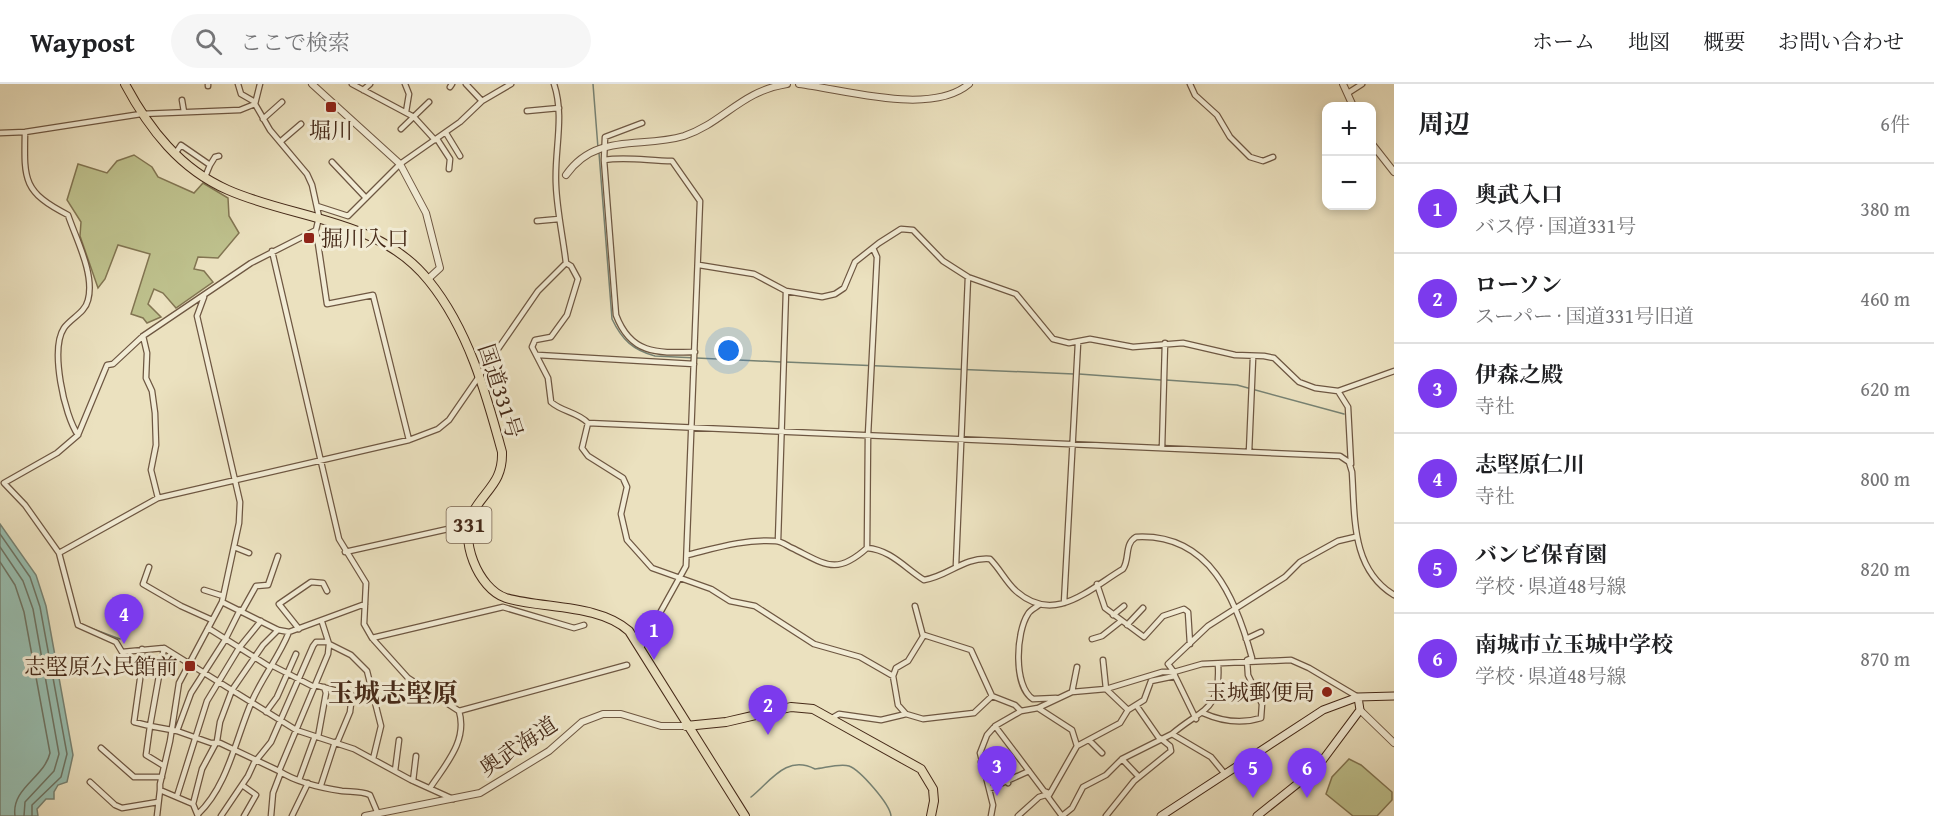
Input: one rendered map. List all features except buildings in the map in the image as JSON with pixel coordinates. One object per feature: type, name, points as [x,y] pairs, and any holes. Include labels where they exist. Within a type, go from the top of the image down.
[{"type":"highway","name":"国道331号","points":[[125,84],[141,114],[175,154],[205,177],[239,194],[319,217],[374,238],[408,260],[428,279],[462,332],[497,434],[502,460],[497,478],[472,513],[468,528],[469,540],[480,575],[494,592],[507,598],[608,617],[628,632],[745,816]]},
{"type":"highway","points":[[686,726],[726,722],[791,707],[813,709],[921,769],[933,789],[934,801],[931,816]]},
{"type":"main road","points":[[1161,816],[1323,710],[1358,697],[1394,696]]},
{"type":"main road","points":[[1257,816],[1316,769],[1360,710],[1358,697]]},
{"type":"street","points":[[238,84],[241,94],[255,103],[263,119],[307,174],[319,217],[316,230],[327,304],[373,295],[409,440]]},
{"type":"street","points":[[0,133],[25,132],[141,114],[240,110],[255,103],[261,84]]},
{"type":"street","points":[[352,84],[414,117],[450,159],[449,169]]},
{"type":"street","points":[[363,90],[370,84]]},
{"type":"street","points":[[405,84],[409,94],[406,112]]},
{"type":"street","points":[[466,84],[482,101]]},
{"type":"street","points":[[317,206],[348,216],[400,164],[446,133],[482,101],[511,84]]},
{"type":"street","points":[[554,84],[559,108],[556,184],[559,219],[566,263],[571,266],[578,279],[567,315],[551,337],[535,340],[532,347],[548,378],[551,402],[559,409],[583,417],[588,423],[1340,456],[1349,462],[1352,472]]},
{"type":"street","points":[[556,184],[574,163],[590,151],[687,135],[750,95],[787,84]]},
{"type":"street","points":[[800,84],[926,100],[955,94],[969,84]]},
{"type":"street","points":[[1190,84],[1195,94],[1217,116],[1230,138],[1246,154],[1263,161],[1273,157]]},
{"type":"street","points":[[1343,84],[1351,102]]},
{"type":"street","points":[[1348,93],[1362,84]]},
{"type":"street","points":[[317,86],[400,164],[426,213],[440,260],[440,268],[428,279]]},
{"type":"street","points":[[182,100],[184,112]]},
{"type":"street","points":[[263,119],[282,102]]},
{"type":"street","points":[[401,129],[429,102]]},
{"type":"street","points":[[527,111],[559,108]]},
{"type":"street","points":[[642,123],[605,137],[604,160],[616,315],[621,329],[629,339],[650,350],[695,353]]},
{"type":"street","points":[[280,142],[301,124]]},
{"type":"street","points":[[25,132],[24,158],[29,186],[46,203],[68,215],[89,279],[88,301],[79,314],[64,328],[58,343],[60,388],[73,427],[78,435]]},
{"type":"street","points":[[446,133],[460,156]]},
{"type":"street","points":[[175,154],[181,145],[210,165]]},
{"type":"street","points":[[1376,150],[1394,172]]},
{"type":"street","points":[[205,177],[215,157],[219,156]]},
{"type":"street","points":[[604,160],[622,156],[638,160],[672,161],[700,201],[686,566],[640,649]]},
{"type":"street","points":[[332,162],[366,198]]},
{"type":"street","points":[[537,221],[559,219]]},
{"type":"street","points":[[699,265],[754,274],[786,291],[822,297],[835,294],[844,288],[855,262],[873,248],[901,229],[913,230],[943,261],[968,277],[1016,294],[1040,327],[1053,339],[1078,343],[1090,339],[1116,346],[1133,347],[1166,343],[1200,345],[1253,357],[1274,358],[1299,382],[1316,388],[1338,391],[1394,371]]},
{"type":"street","points":[[316,230],[272,251],[143,336],[113,364],[107,365],[78,435],[57,453],[4,483],[25,505],[59,553],[78,626],[116,642],[122,652],[164,648],[296,730],[336,743],[373,759],[455,800]]},
{"type":"street","points":[[687,555],[734,544],[778,541],[823,563],[839,566],[855,559],[867,548],[868,435],[877,257],[873,248]]},
{"type":"street","points":[[272,251],[339,539],[366,583],[364,624],[372,638],[408,678],[459,711],[462,728],[457,747],[430,788]]},
{"type":"street","points":[[59,553],[158,498],[409,440],[438,429],[449,420],[479,379],[538,291],[566,263]]},
{"type":"street","points":[[956,566],[968,277]]},
{"type":"street","points":[[778,541],[786,291]]},
{"type":"street","points":[[175,731],[179,683],[223,599],[234,547],[240,502],[197,316],[205,295]]},
{"type":"street","points":[[143,336],[147,352],[146,378],[152,391],[155,413],[156,445],[151,470],[158,498]]},
{"type":"street","points":[[1064,604],[1078,343]]},
{"type":"street","points":[[1162,448],[1166,343]]},
{"type":"street","points":[[538,355],[694,363]]},
{"type":"street","points":[[1249,452],[1253,357]]},
{"type":"street","points":[[1338,391],[1348,406],[1355,537],[1374,578],[1382,588],[1394,595]]},
{"type":"street","points":[[588,423],[582,448],[588,456],[623,478],[627,487],[621,514],[627,540],[652,568],[711,589],[730,601],[755,606],[814,644],[860,657],[893,676]]},
{"type":"street","points":[[345,552],[457,527],[459,515]]},
{"type":"street","points":[[867,548],[879,549],[894,557],[924,580],[934,579],[956,566],[978,558],[990,559],[1015,590],[1039,605],[1053,607],[1064,604],[1123,569],[1131,539],[1142,537],[1183,545],[1204,558],[1231,595],[1252,658],[1248,662],[1248,675],[1262,704],[1261,718],[1230,722],[1203,713]]},
{"type":"street","points":[[1196,719],[1168,664],[1209,626],[1235,607],[1285,577],[1300,562],[1338,541],[1355,537]]},
{"type":"street","points":[[234,547],[249,553]]},
{"type":"street","points":[[157,816],[164,766],[175,731],[191,693],[256,586],[268,585],[278,556]]},
{"type":"street","points":[[149,567],[143,584],[181,606],[212,620]]},
{"type":"street","points":[[299,629],[279,604],[311,582],[323,583],[327,591]]},
{"type":"street","points":[[1097,584],[1101,600],[1113,615],[1144,637],[1163,616],[1184,609],[1188,612],[1190,644]]},
{"type":"street","points":[[204,590],[278,630],[289,632],[322,622],[365,604]]},
{"type":"street","points":[[1039,605],[1026,617],[1019,643],[1019,677],[1022,687],[1033,699],[1059,698]]},
{"type":"street","points":[[906,714],[898,705],[893,676],[896,668],[908,661],[922,636],[915,606]]},
{"type":"street","points":[[1113,615],[1124,606]]},
{"type":"street","points":[[372,638],[503,607],[574,628],[584,625]]},
{"type":"street","points":[[1127,625],[1143,608]]},
{"type":"street","points":[[177,796],[207,701],[239,648],[261,621]]},
{"type":"street","points":[[1092,639],[1101,636],[1120,621]]},
{"type":"street","points":[[271,816],[273,793],[280,772],[328,654],[328,643],[322,622]]},
{"type":"street","points":[[208,628],[254,657],[299,681],[352,695],[350,712],[321,785]]},
{"type":"street","points":[[198,815],[193,804],[202,769],[215,743],[232,690],[254,657],[278,630]]},
{"type":"street","points":[[198,815],[217,787],[234,750],[251,703],[289,632]]},
{"type":"street","points":[[1246,639],[1261,632]]},
{"type":"street","points":[[922,636],[971,650],[992,696],[1015,705],[1022,711]]},
{"type":"street","points":[[221,816],[256,760],[271,742],[316,642],[328,643],[351,655],[368,671],[381,726],[373,759]]},
{"type":"street","points":[[164,648],[146,755],[164,766]]},
{"type":"street","points":[[142,649],[134,722],[215,743],[308,783],[370,795],[378,814]]},
{"type":"street","points":[[266,712],[277,696],[296,654]]},
{"type":"street","points":[[1103,660],[1106,688],[1128,710]]},
{"type":"street","points":[[1218,664],[1215,696],[1203,713],[1172,734],[1159,738],[1122,759],[1106,775],[1083,788],[1072,808],[1062,816],[1048,797],[1077,746],[1120,723],[1128,710],[1144,700],[1151,681],[1175,674],[1191,666],[1218,664],[1248,662],[1291,660],[1358,697]]},
{"type":"street","points":[[459,711],[627,665]]},
{"type":"street","points":[[1072,692],[1077,667]]},
{"type":"street","points":[[992,816],[993,805],[981,762],[983,743],[995,726],[1022,711],[1038,708],[1072,692],[1106,688],[1162,672],[1175,674]]},
{"type":"street","points":[[299,780],[316,737],[326,693],[324,687]]},
{"type":"street","points":[[832,718],[839,714],[882,720],[906,714],[923,719],[974,713],[992,696]]},
{"type":"street","points":[[1106,816],[1116,801],[1139,777],[1171,751],[1170,746],[1159,738],[1136,705]]},
{"type":"street","points":[[1038,708],[1072,730],[1077,746]]},
{"type":"street","points":[[1360,710],[1394,743]]},
{"type":"street","name":"奥武海道","points":[[366,816],[455,800],[480,793],[561,742],[582,722],[593,717],[621,714],[653,724],[686,726]]},
{"type":"street","points":[[995,726],[1044,791],[1049,794]]},
{"type":"street","points":[[1172,734],[1211,757],[1225,774]]},
{"type":"street","points":[[395,771],[399,740]]},
{"type":"street","points":[[1089,740],[1102,753]]},
{"type":"street","points":[[101,748],[134,777],[162,777]]},
{"type":"street","points":[[413,781],[416,756]]},
{"type":"street","points":[[1122,759],[1139,777]]},
{"type":"street","points":[[981,762],[987,761],[1008,783]]},
{"type":"street","points":[[989,789],[1008,783],[1029,771]]},
{"type":"street","points":[[90,783],[115,805],[122,808],[158,802]]},
{"type":"street","points":[[292,816],[308,783]]},
{"type":"street","points":[[242,785],[256,795],[244,816]]},
{"type":"street","points":[[160,790],[193,804]]},
{"type":"street","points":[[1018,816],[1039,797],[1049,794]]},
{"type":"green space","points":[[134,155],[152,167],[158,177],[194,193],[203,183],[228,198],[229,216],[239,233],[218,258],[198,257],[194,269],[204,271],[213,282],[176,308],[163,293],[154,289],[148,304],[161,317],[147,323],[143,318],[131,314],[150,254],[118,245],[105,279],[98,288],[80,236],[81,222],[67,200],[78,164],[107,173],[117,161]]},
{"type":"green space","points":[[1349,759],[1361,765],[1392,792],[1392,800],[1377,816],[1353,816],[1326,794],[1332,777]]},
{"type":"water","points":[[0,524],[36,575],[46,606],[73,755],[67,782],[58,785],[54,792],[54,799],[46,799],[37,809],[38,816],[0,816]]},
{"type":"waterway","points":[[593,84],[598,148]]},
{"type":"waterway","points":[[599,153],[612,319],[624,338],[640,351],[655,356],[781,362]]},
{"type":"waterway","points":[[785,362],[1074,374]]},
{"type":"waterway","points":[[1079,374],[1161,380]]},
{"type":"waterway","points":[[1166,380],[1237,385],[1344,414]]},
{"type":"waterway","points":[[85,626],[120,639]]},
{"type":"waterway","points":[[751,797],[787,767],[805,765],[815,769],[845,765],[854,769],[874,788],[886,804],[891,816]]},
{"type":"place","name":"堀川","points":[[331,107]]},
{"type":"place","name":"掘川入口","points":[[309,238]]},
{"type":"place","name":"志堅原仁川","points":[[124,644]]},
{"type":"place","name":"奥武入口","points":[[654,660]]},
{"type":"place","name":"志堅原公民館前","points":[[190,666]]},
{"type":"place","name":"玉城郵便局","points":[[1327,692]]},
{"type":"place","name":"ローソン","points":[[768,735]]},
{"type":"place","name":"伊森之殿","points":[[997,796]]},
{"type":"place","name":"バンビ保育園","points":[[1253,798]]},
{"type":"place","name":"南城市立玉城中学校","points":[[1307,798]]},
{"type":"district","name":"玉城志堅原","points":[[393,693]]}]
